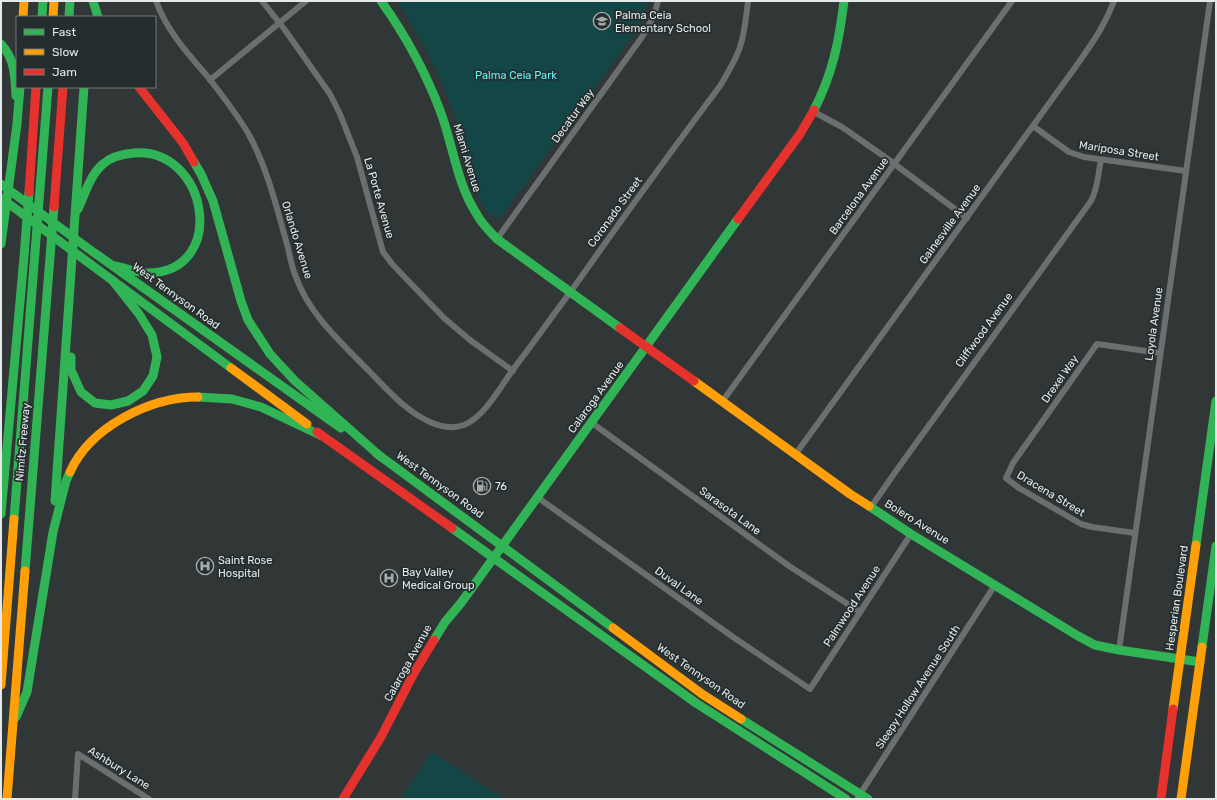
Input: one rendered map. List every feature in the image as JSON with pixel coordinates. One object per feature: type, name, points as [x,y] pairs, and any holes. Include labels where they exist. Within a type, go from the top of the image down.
[{"type":"main road","points":[[23,16],[24,1]]},
{"type":"main road","points":[[42,16],[43,1]]},
{"type":"main road","points":[[53,16],[54,1]]},
{"type":"main road","points":[[69,16],[70,1]]},
{"type":"main road","points":[[88,16],[89,1]]},
{"type":"main road","points":[[93,1],[98,16]]},
{"type":"main road","name":"Miami Avenue","points":[[381,1],[412,48],[432,89],[447,131],[467,199],[476,216],[487,230],[497,239],[646,348]]},
{"type":"main road","name":"Calaroga Avenue","points":[[343,799],[381,738],[414,673],[429,646],[445,622],[461,603],[537,497],[592,424],[800,134],[814,112],[832,67],[837,49],[844,1]]},
{"type":"main road","points":[[1,44],[9,53],[13,62],[17,124]]},
{"type":"main road","points":[[1,223],[17,124],[20,88]]},
{"type":"main road","name":"Nimitz Freeway","points":[[1,514],[24,257],[36,88]]},
{"type":"main road","points":[[1,685],[48,88]]},
{"type":"main road","name":"Nimitz Freeway","points":[[7,799],[63,88]]},
{"type":"main road","points":[[12,728],[27,692],[52,532],[84,88]]},
{"type":"main road","points":[[140,88],[183,143],[202,174],[213,201],[248,320],[270,354],[295,381],[382,457]]},
{"type":"main road","points":[[75,215],[102,164],[121,155],[135,152],[156,156],[177,167],[189,179],[199,202],[201,219],[196,243],[184,262],[170,270],[152,273],[136,272],[115,266]]},
{"type":"main road","name":"West Tennyson Road","points":[[3,186],[89,249],[382,457],[702,694],[862,797]]},
{"type":"main road","points":[[1,244],[4,200]]},
{"type":"main road","points":[[4,200],[322,436],[441,520],[493,559],[696,703],[846,799]]},
{"type":"main road","points":[[68,305],[71,371],[79,390],[84,396],[98,404],[109,406],[122,404],[132,399],[141,393],[149,384],[154,373],[157,355],[152,336],[147,325],[113,281]]},
{"type":"main road","name":"Bolero Avenue","points":[[646,348],[871,508],[1078,636],[1095,645],[1200,662]]},
{"type":"main road","points":[[52,532],[66,481],[74,463],[82,452],[92,440],[127,415],[145,408],[166,401],[188,397],[232,399],[261,407],[322,436]]},
{"type":"main road","name":"Hesperian Boulevard","points":[[1161,799],[1216,401]]},
{"type":"main road","points":[[1181,799],[1214,575],[1216,546]]},
{"type":"street","name":"Orlando Avenue","points":[[156,1],[176,40],[231,107],[248,134],[261,159],[270,182],[296,277],[308,302],[328,329],[388,390],[415,413],[430,422],[453,428],[471,421]]},
{"type":"street","name":"La Porte Avenue","points":[[262,1],[330,94],[340,114],[357,157],[383,252],[393,265],[444,318],[470,340],[513,371]]},
{"type":"street","points":[[210,80],[306,1]]},
{"type":"street","name":"Decatur Way","points":[[497,239],[646,31],[656,12],[658,1]]},
{"type":"street","name":"Coronado Street","points":[[471,421],[484,410],[513,371],[720,86],[739,49],[743,36],[748,1]]},
{"type":"street","name":"Barcelona Avenue","points":[[722,402],[1012,1]]},
{"type":"street","name":"Gainesville Avenue","points":[[795,455],[1100,32],[1114,1]]},
{"type":"street","name":"Loyola Avenue","points":[[1119,650],[1210,1]]},
{"type":"street","points":[[814,112],[842,127],[966,218]]},
{"type":"street","name":"Mariposa Street","points":[[1033,126],[1069,152],[1084,157],[1186,171]]},
{"type":"street","name":"Cliffwood Avenue","points":[[871,508],[1091,200],[1097,186],[1101,160]]},
{"type":"street","name":"Drexel Way","points":[[1006,478],[1013,464],[1097,344],[1160,353]]},
{"type":"street","name":"Sarasota Lane","points":[[592,424],[789,566],[860,612]]},
{"type":"street","name":"Dracena Street","points":[[1006,478],[1019,488],[1081,524],[1135,533]]},
{"type":"street","name":"Duval Lane","points":[[537,497],[732,637],[810,690]]},
{"type":"street","name":"Palmwood Avenue","points":[[810,690],[911,534]]},
{"type":"street","name":"Sleepy Hollow Avenue South","points":[[862,797],[995,585]]},
{"type":"street","name":"Ashbury Lane","points":[[75,799],[78,754],[149,799]]},
{"type":"green space","name":"Palma Ceia Park","points":[[397,1],[648,1],[643,20],[631,38],[503,215],[495,217],[488,213],[478,197],[471,177],[463,141],[447,96],[427,52]]},
{"type":"green space","points":[[431,752],[505,799],[401,799]]},
{"type":"traffic: fast","points":[[42,16],[43,1]]},
{"type":"traffic: fast","points":[[69,16],[70,1]]},
{"type":"traffic: fast","points":[[93,1],[98,16]]},
{"type":"traffic: fast","points":[[381,1],[407,41],[429,84],[441,113],[464,189],[480,220],[497,239],[620,328]]},
{"type":"traffic: fast","points":[[814,110],[831,70],[840,30],[844,1]]},
{"type":"traffic: fast","points":[[1,44],[12,62],[15,75],[16,96]]},
{"type":"traffic: fast","points":[[1,244],[17,124],[20,88]]},
{"type":"traffic: fast","points":[[14,519],[48,88]]},
{"type":"traffic: fast","points":[[55,501],[84,88]]},
{"type":"traffic: fast","points":[[78,209],[91,179],[98,168],[110,159],[126,154],[134,153],[159,156],[179,169],[192,188],[199,210],[199,233],[190,253],[174,267],[148,273],[115,266]]},
{"type":"traffic: fast","points":[[194,162],[213,201],[241,301],[248,320],[270,354],[295,381],[381,457]]},
{"type":"traffic: fast","points":[[1,184],[89,249],[341,428]]},
{"type":"traffic: fast","points":[[1,514],[29,192]]},
{"type":"traffic: fast","points":[[1,198],[231,368]]},
{"type":"traffic: fast","points":[[25,571],[54,207]]},
{"type":"traffic: fast","points":[[434,640],[445,622],[461,603],[738,219]]},
{"type":"traffic: fast","points":[[71,357],[71,370],[81,392],[95,403],[111,405],[128,401],[143,391],[153,376],[157,357],[152,335],[139,314],[113,281]]},
{"type":"traffic: fast","points":[[198,397],[232,399],[261,407],[322,436]]},
{"type":"traffic: fast","points":[[1196,545],[1216,401]]},
{"type":"traffic: fast","points":[[376,453],[613,628]]},
{"type":"traffic: fast","points":[[16,717],[27,692],[53,532],[66,481],[70,472]]},
{"type":"traffic: fast","points":[[869,506],[911,534],[1095,645],[1200,662]]},
{"type":"traffic: fast","points":[[452,528],[696,703],[846,799]]},
{"type":"traffic: fast","points":[[1202,647],[1216,546]]},
{"type":"traffic: fast","points":[[741,719],[868,799]]},
{"type":"traffic: slow","points":[[23,16],[24,1]]},
{"type":"traffic: slow","points":[[53,16],[54,1]]},
{"type":"traffic: slow","points":[[231,368],[307,424]]},
{"type":"traffic: slow","points":[[694,381],[850,494],[869,506]]},
{"type":"traffic: slow","points":[[70,472],[79,456],[92,441],[107,428],[124,418],[161,402],[180,398],[198,397]]},
{"type":"traffic: slow","points":[[1,685],[14,519]]},
{"type":"traffic: slow","points":[[1173,709],[1196,545]]},
{"type":"traffic: slow","points":[[7,799],[25,571]]},
{"type":"traffic: slow","points":[[613,628],[702,694],[741,719]]},
{"type":"traffic: slow","points":[[1181,799],[1202,647]]},
{"type":"traffic: jam","points":[[29,192],[36,88]]},
{"type":"traffic: jam","points":[[54,207],[63,88]]},
{"type":"traffic: jam","points":[[140,88],[183,143],[194,162]]},
{"type":"traffic: jam","points":[[738,219],[800,134],[814,110]]},
{"type":"traffic: jam","points":[[620,328],[694,381]]},
{"type":"traffic: jam","points":[[317,432],[452,528]]},
{"type":"traffic: jam","points":[[343,799],[381,737],[414,673],[434,640]]},
{"type":"traffic: jam","points":[[1161,799],[1173,709]]},
{"type":"place","name":"Palma Ceia Elementary School","points":[[602,21]]},
{"type":"place","name":"76","points":[[482,486]]},
{"type":"place","name":"Saint Rose Hospital","points":[[205,566]]},
{"type":"place","name":"Bay Valley Medical Group","points":[[389,578]]}]
